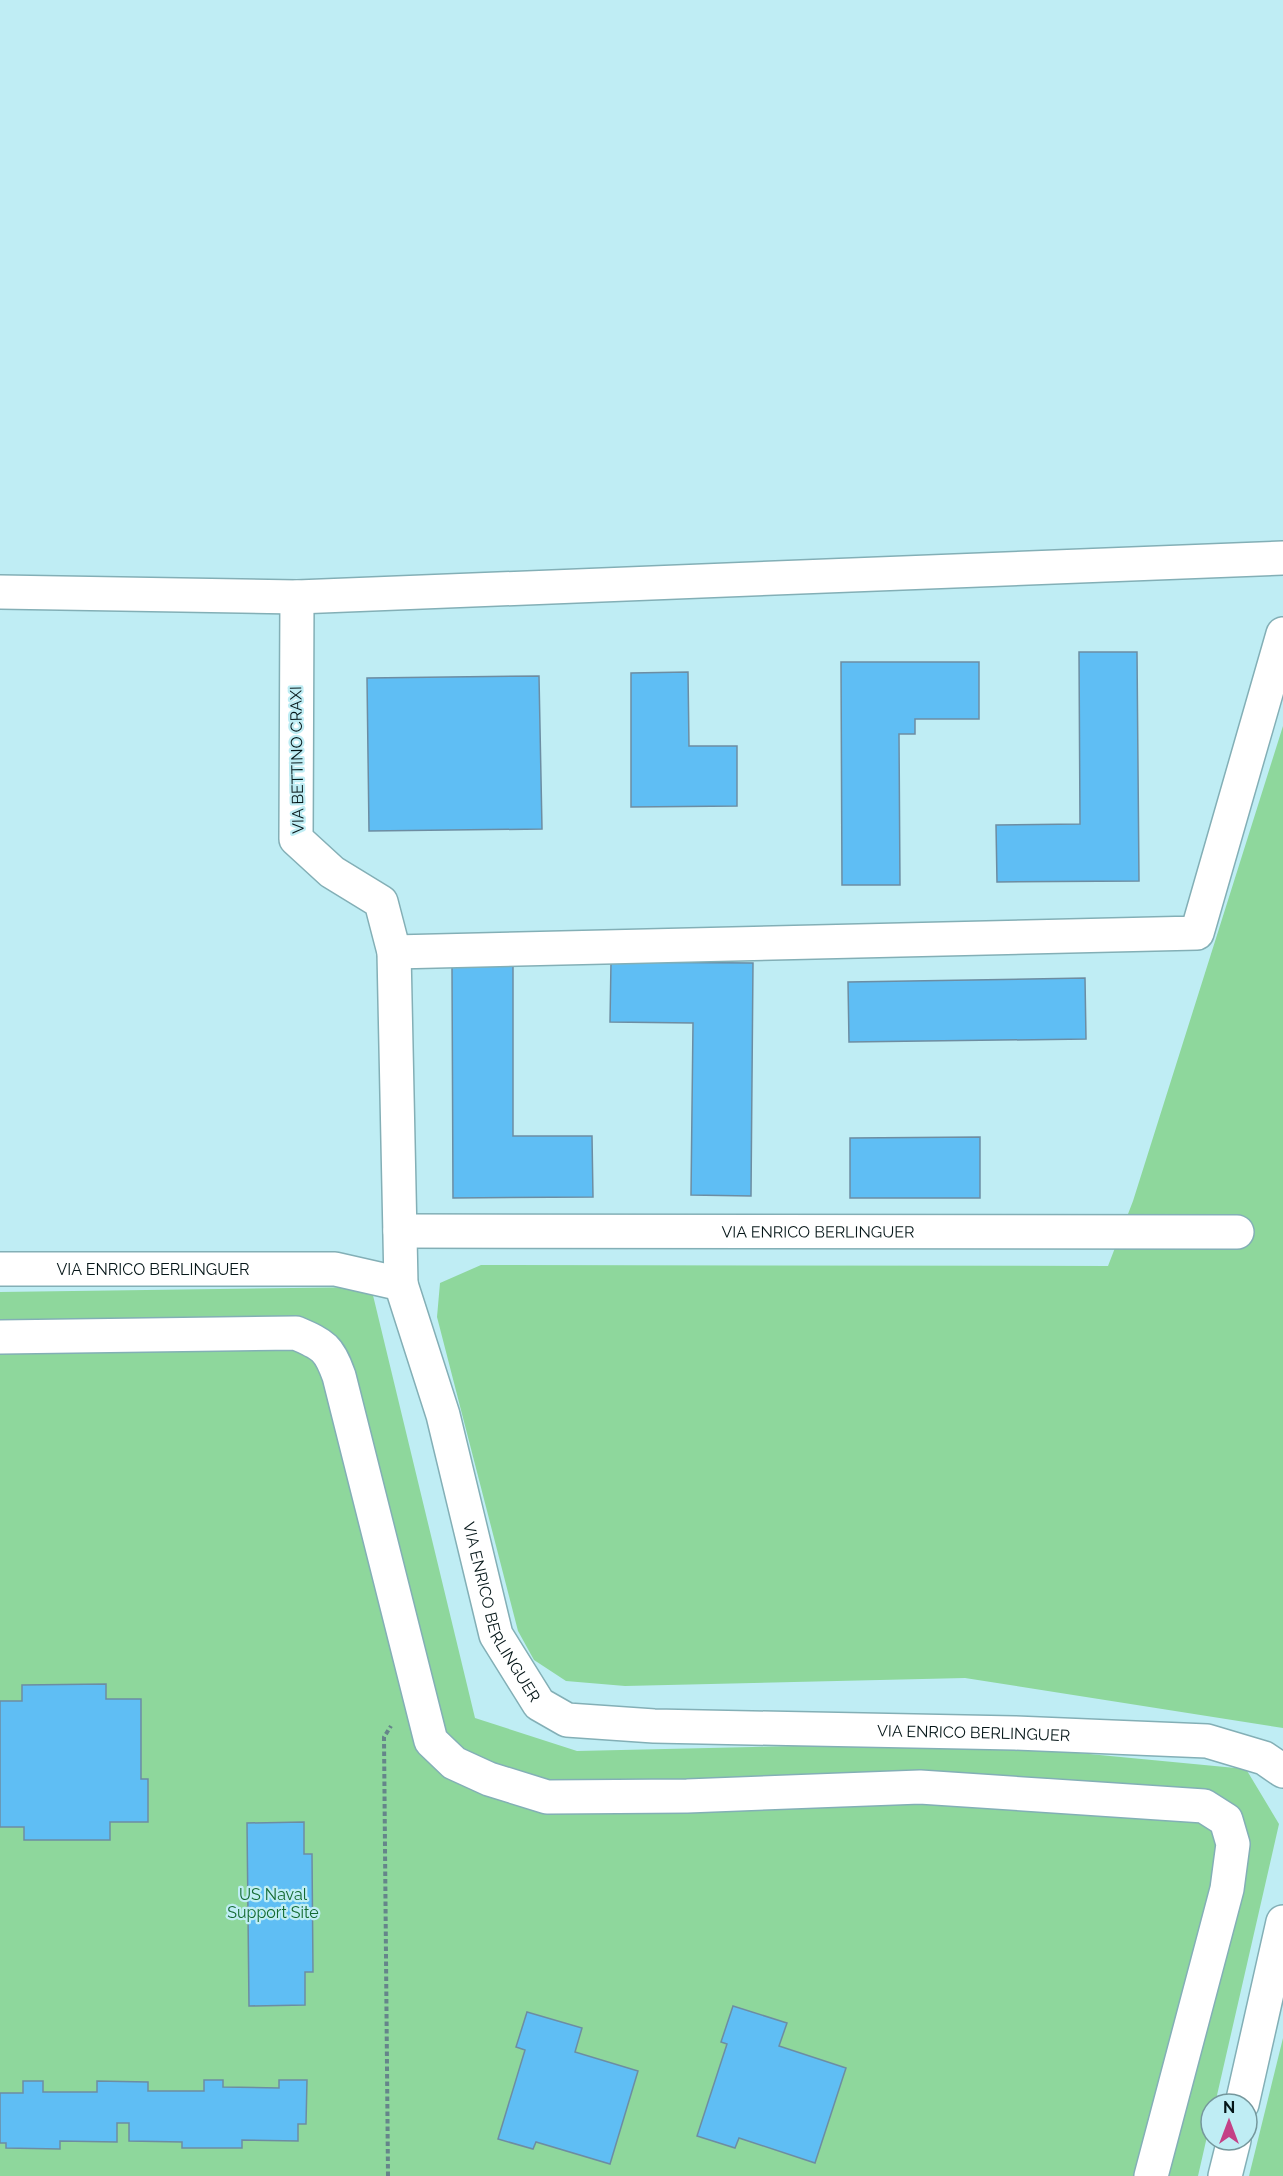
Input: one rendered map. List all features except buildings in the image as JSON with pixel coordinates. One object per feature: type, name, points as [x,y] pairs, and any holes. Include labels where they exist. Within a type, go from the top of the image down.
[{"type":"street","points":[[0,592],[297,597],[1283,558]]},
{"type":"street","name":"VIA BETTINO CRAXI","points":[[297,597],[296,839],[332,872],[381,903],[394,952],[401,1284]]},
{"type":"street","points":[[394,952],[1197,933],[1283,634]]},
{"type":"street","name":"VIA ENRICO BERLINGUER","points":[[400,1231],[1236,1232]]},
{"type":"street","name":"VIA ENRICO BERLINGUER","points":[[0,1269],[335,1269],[401,1284],[443,1415],[496,1635],[539,1704],[567,1720],[654,1726],[1015,1732],[1208,1741],[1264,1758],[1283,1771]]},
{"type":"street","points":[[0,1337],[296,1333],[319,1342],[332,1356],[339,1376],[431,1741],[454,1763],[489,1779],[547,1797],[699,1795],[920,1787],[1204,1806],[1226,1820],[1233,1844],[1227,1889],[1150,2176]]},
{"type":"street","points":[[1245,2092],[1283,1922]]},
{"type":"street","points":[[1225,2176],[1230,2152]]},
{"type":"path","points":[[388,2176],[384,1737],[417,1684]]},
{"type":"green space","points":[[1283,726],[1283,1728],[965,1678],[625,1686],[566,1681],[534,1660],[518,1631],[437,1317],[440,1283],[481,1265],[1108,1266],[1133,1201]]},
{"type":"green space","name":"US Naval Support Site","points":[[371,1287],[475,1718],[577,1751],[965,1742],[1246,1769],[1279,1824],[1218,2092],[1199,2092],[1199,2152],[1203,2152],[1198,2176],[0,2176],[0,1292]]},
{"type":"green space","points":[[1283,2038],[1283,2176],[1249,2176],[1255,2152],[1259,2152],[1259,2135]]}]
